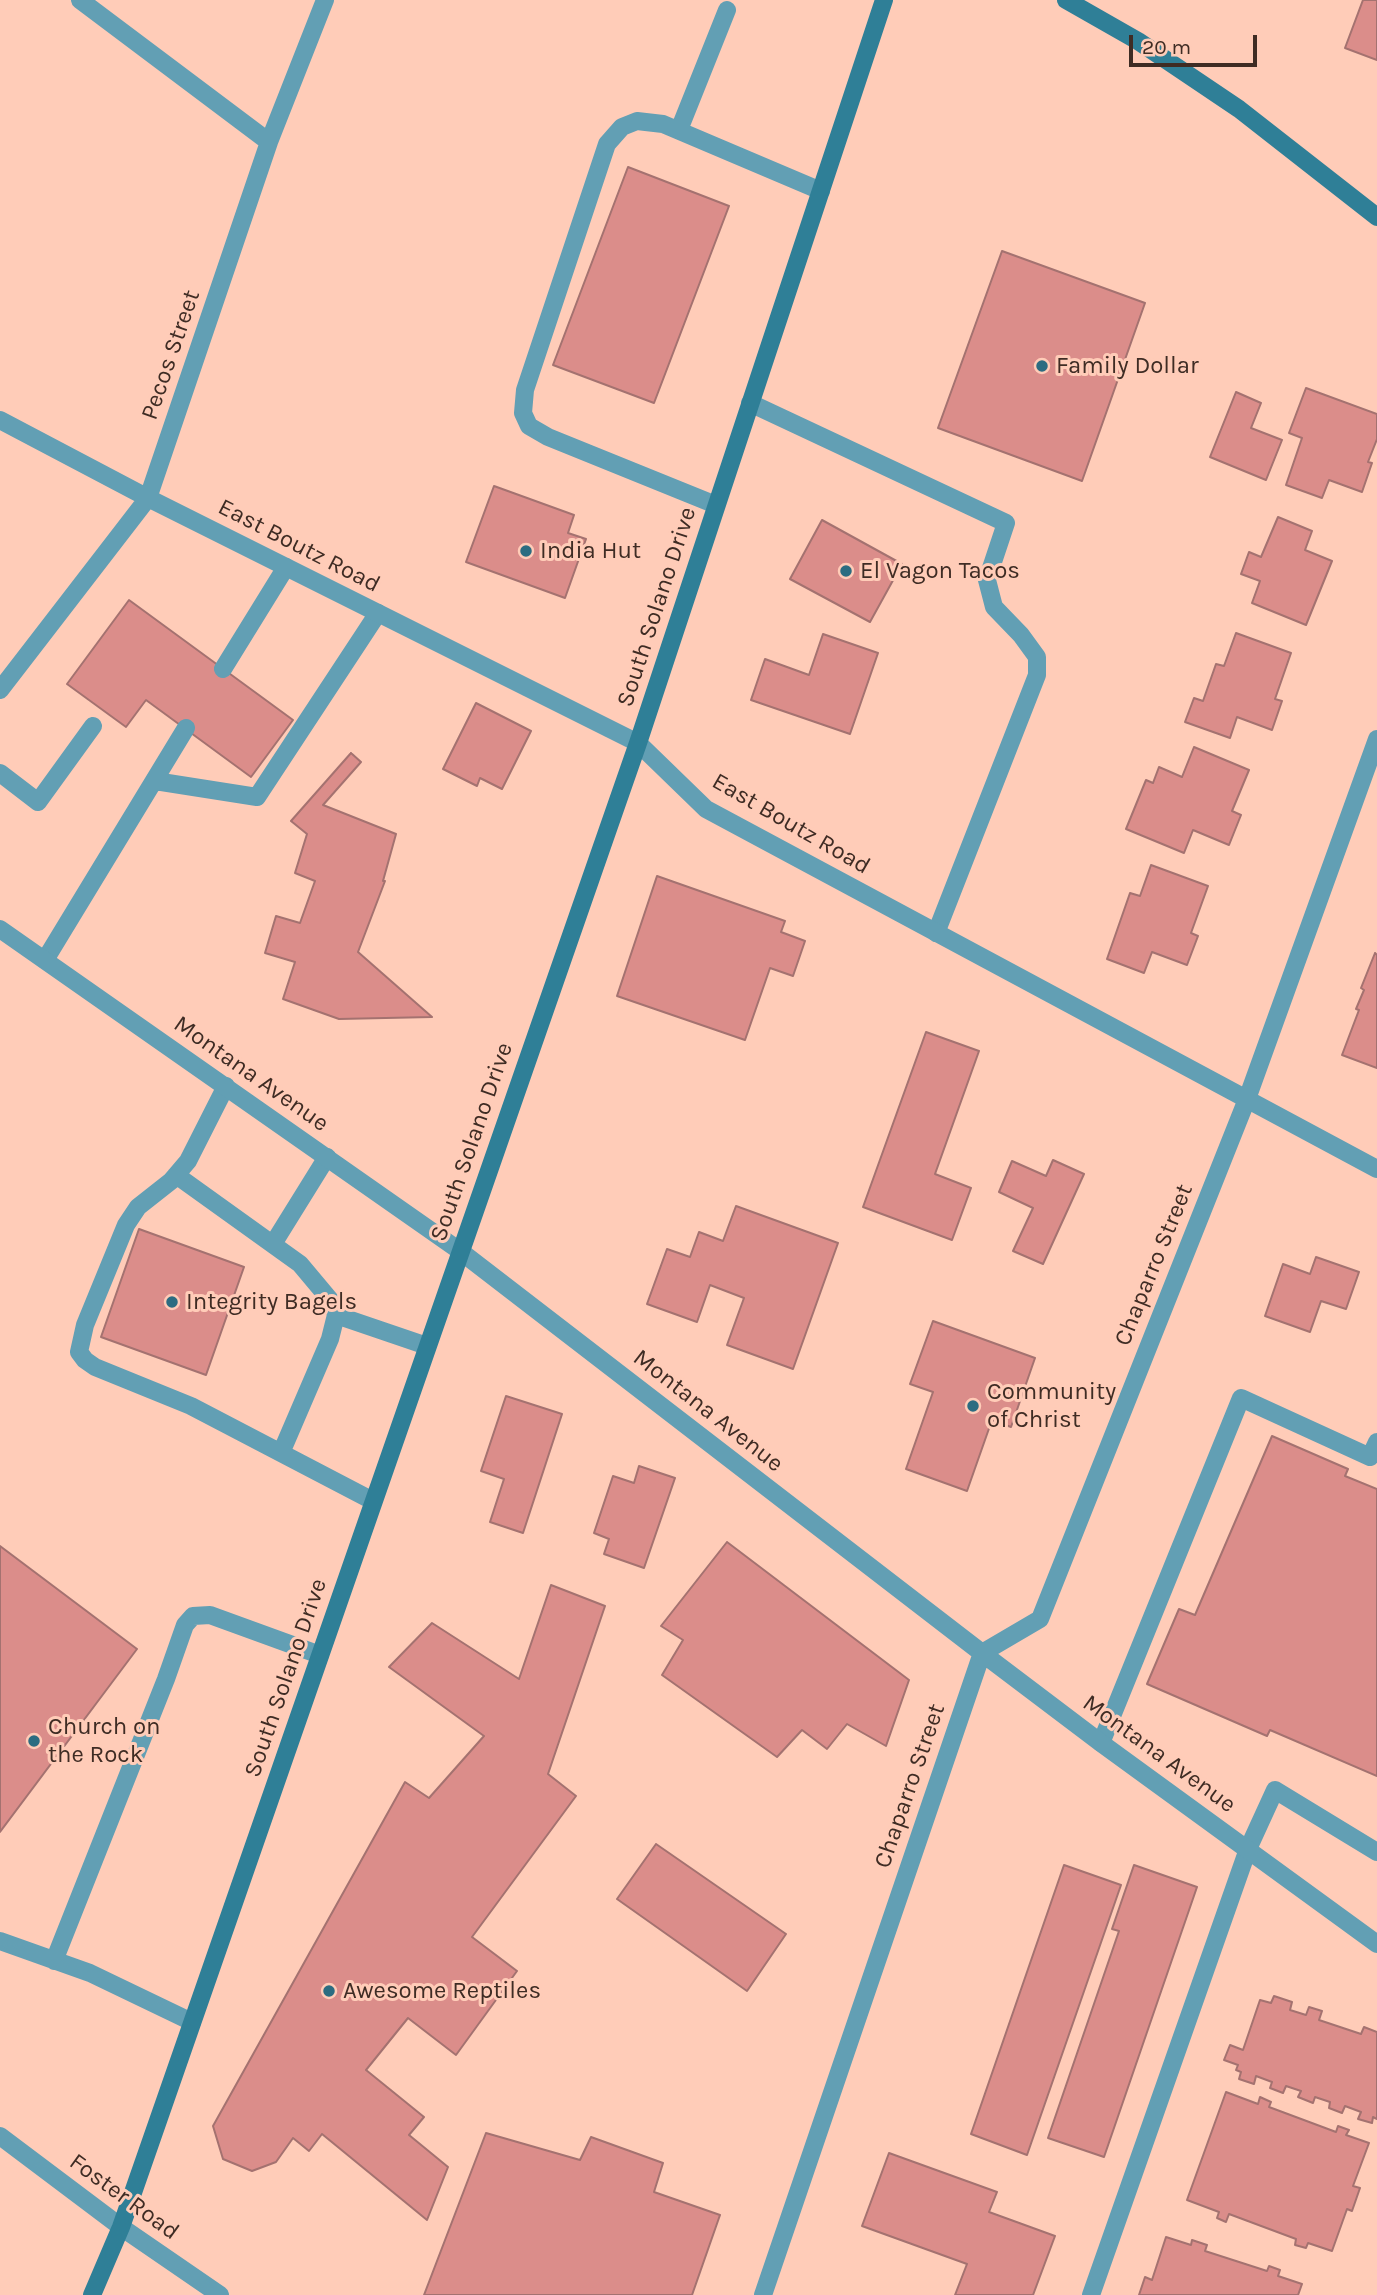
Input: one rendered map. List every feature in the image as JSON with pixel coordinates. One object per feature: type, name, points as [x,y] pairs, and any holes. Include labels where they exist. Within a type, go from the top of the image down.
[{"type":"street","points":[[80,0],[269,142]]},
{"type":"street","name":"Pecos Street","points":[[0,690],[148,498],[269,142],[325,0]]},
{"type":"street","name":"South Solano Drive","points":[[92,2295],[121,2227],[638,743],[884,0]]},
{"type":"street","points":[[1066,0],[1138,41],[1239,108],[1377,217]]},
{"type":"street","points":[[679,130],[727,10]]},
{"type":"street","points":[[716,505],[548,437],[529,426],[523,413],[525,390],[607,145],[622,127],[637,121],[663,124],[821,191]]},
{"type":"street","points":[[750,403],[1006,523],[987,580],[994,607],[1021,635],[1037,657],[1037,675],[936,933]]},
{"type":"street","name":"East Boutz Road","points":[[0,420],[148,498],[638,743],[706,809],[1377,1169]]},
{"type":"street","points":[[223,668],[286,567]]},
{"type":"street","points":[[155,781],[257,797],[378,613]]},
{"type":"street","points":[[0,773],[38,802],[93,726]]},
{"type":"street","points":[[45,960],[186,728]]},
{"type":"street","name":"Chaparro Street","points":[[763,2295],[982,1653],[1040,1619],[1247,1098],[1377,739]]},
{"type":"street","name":"Montana Avenue","points":[[0,929],[460,1251],[982,1653],[1377,1944]]},
{"type":"street","points":[[226,1087],[188,1161],[176,1175],[138,1207],[126,1225],[85,1325],[79,1352],[95,1367],[191,1406],[373,1500]]},
{"type":"street","points":[[273,1244],[327,1157]]},
{"type":"street","points":[[176,1175],[300,1264],[331,1301],[337,1315],[330,1339],[281,1453]]},
{"type":"street","points":[[337,1315],[427,1346]]},
{"type":"street","points":[[1101,1742],[1241,1398],[1370,1457],[1377,1442]]},
{"type":"street","points":[[54,1961],[166,1679],[184,1625],[193,1616],[210,1615],[320,1655]]},
{"type":"street","points":[[1091,2295],[1248,1849],[1275,1790],[1377,1852]]},
{"type":"street","points":[[0,1941],[90,1973],[192,2022]]},
{"type":"street","name":"Foster Road","points":[[0,2136],[121,2227],[220,2295]]},
{"type":"building","points":[[1363,0],[1377,0],[1377,60],[1345,48]]},
{"type":"building","points":[[628,167],[729,206],[654,403],[553,365]]},
{"type":"building","name":"Family Dollar","points":[[1002,251],[1145,303],[1082,481],[938,428]]},
{"type":"building","points":[[1306,388],[1377,414],[1377,439],[1368,462],[1372,463],[1362,492],[1329,480],[1322,498],[1286,485],[1302,438],[1289,433]]},
{"type":"building","points":[[1236,392],[1261,403],[1251,428],[1282,440],[1266,480],[1210,457]]},
{"type":"building","name":"India Hut","points":[[494,486],[574,515],[568,533],[586,539],[565,598],[466,562]]},
{"type":"building","points":[[1278,517],[1312,531],[1305,550],[1332,561],[1306,625],[1252,603],[1260,581],[1241,574],[1249,552],[1261,557]]},
{"type":"building","name":"El Vagon Tacos","points":[[822,520],[902,564],[870,622],[790,579]]},
{"type":"building","points":[[129,600],[293,720],[251,777],[146,700],[126,727],[67,684]]},
{"type":"building","points":[[1236,633],[1291,653],[1275,699],[1282,701],[1272,730],[1237,717],[1230,738],[1185,722],[1194,698],[1203,701],[1216,664],[1224,666]]},
{"type":"building","points":[[823,634],[878,653],[850,734],[751,700],[765,659],[809,675]]},
{"type":"building","points":[[476,703],[531,731],[502,789],[480,778],[477,786],[443,769]]},
{"type":"building","points":[[1194,747],[1249,770],[1232,811],[1241,815],[1229,845],[1193,830],[1184,853],[1126,829],[1146,780],[1153,783],[1159,767],[1182,777]]},
{"type":"building","points":[[351,753],[361,762],[323,805],[396,834],[385,881],[358,952],[432,1017],[339,1019],[283,999],[295,962],[265,953],[276,916],[300,923],[315,881],[295,873],[307,834],[291,821]]},
{"type":"building","points":[[1151,865],[1208,886],[1191,933],[1198,936],[1187,965],[1152,952],[1144,973],[1107,959],[1130,893],[1140,896]]},
{"type":"building","points":[[657,876],[785,921],[781,932],[805,941],[793,976],[770,968],[745,1040],[617,996]]},
{"type":"building","points":[[1375,953],[1377,1068],[1342,1055],[1359,1010],[1356,1009],[1364,990],[1361,988]]},
{"type":"building","points":[[926,1032],[979,1051],[935,1174],[971,1188],[952,1240],[863,1207]]},
{"type":"building","points":[[1053,1160],[1084,1174],[1043,1264],[1013,1251],[1033,1208],[999,1192],[1012,1161],[1046,1176]]},
{"type":"building","points":[[736,1206],[838,1243],[793,1369],[727,1345],[744,1298],[710,1285],[697,1322],[647,1304],[667,1249],[690,1257],[699,1232],[723,1241]]},
{"type":"building","name":"Integrity Bagels","points":[[139,1229],[244,1267],[206,1375],[101,1337]]},
{"type":"building","points":[[1316,1257],[1359,1272],[1346,1309],[1321,1301],[1310,1332],[1265,1316],[1283,1264],[1310,1274]]},
{"type":"building","name":"Community of Christ","points":[[933,1321],[1035,1358],[1011,1427],[992,1420],[967,1491],[906,1469],[933,1392],[910,1384]]},
{"type":"building","points":[[506,1396],[562,1414],[523,1533],[490,1522],[504,1479],[481,1471]]},
{"type":"building","points":[[1272,1436],[1348,1469],[1345,1476],[1377,1489],[1377,1776],[1270,1730],[1267,1736],[1147,1684],[1179,1609],[1195,1615]]},
{"type":"building","points":[[639,1466],[675,1478],[644,1568],[604,1554],[609,1539],[594,1533],[613,1476],[634,1483]]},
{"type":"building","points":[[727,1542],[909,1680],[886,1746],[847,1724],[827,1749],[802,1730],[777,1757],[662,1675],[683,1640],[661,1626]]},
{"type":"building","name":"Church on the Rock","points":[[0,1546],[137,1649],[0,1832]]},
{"type":"building","points":[[551,1585],[605,1606],[548,1774],[576,1796],[472,1937],[517,1971],[456,2055],[408,2018],[366,2070],[424,2117],[409,2135],[448,2167],[427,2220],[322,2134],[309,2151],[293,2138],[276,2162],[252,2171],[223,2159],[213,2126],[405,1782],[429,1798],[484,1736],[389,1667],[432,1623],[519,1679]]},
{"type":"building","points":[[656,1844],[786,1934],[747,1991],[617,1899]]},
{"type":"building","points":[[1064,1865],[1121,1885],[1027,2155],[971,2134]]},
{"type":"building","points":[[1134,1865],[1197,1887],[1104,2157],[1048,2138],[1119,1931],[1112,1929]]},
{"type":"building","points":[[1274,1996],[1292,2002],[1290,2010],[1306,2015],[1309,2007],[1322,2011],[1319,2020],[1361,2034],[1364,2027],[1377,2032],[1377,2119],[1373,2117],[1372,2123],[1358,2119],[1361,2112],[1345,2106],[1342,2113],[1329,2108],[1330,2102],[1315,2097],[1313,2103],[1298,2097],[1301,2091],[1286,2086],[1283,2093],[1270,2088],[1272,2082],[1256,2076],[1254,2084],[1239,2079],[1241,2072],[1236,2070],[1238,2065],[1224,2060],[1230,2045],[1243,2050],[1260,2000],[1271,2003]]},
{"type":"building","points":[[1226,2092],[1258,2104],[1260,2097],[1271,2102],[1269,2107],[1336,2132],[1338,2126],[1349,2130],[1346,2135],[1369,2143],[1353,2186],[1360,2188],[1352,2211],[1347,2209],[1332,2251],[1308,2243],[1306,2248],[1295,2245],[1296,2239],[1229,2214],[1226,2222],[1217,2218],[1219,2212],[1187,2200]]},
{"type":"building","points":[[486,2133],[580,2160],[591,2137],[663,2163],[654,2192],[720,2215],[692,2295],[424,2295]]},
{"type":"building","points":[[889,2153],[997,2192],[989,2212],[1055,2236],[1033,2295],[955,2295],[967,2264],[862,2226]]},
{"type":"building","points":[[1166,2237],[1191,2245],[1192,2240],[1207,2245],[1205,2251],[1267,2271],[1269,2266],[1280,2270],[1278,2276],[1302,2284],[1298,2295],[1139,2295],[1145,2277],[1152,2280]]},
{"type":"place","name":"Family Dollar","points":[[1042,366]]},
{"type":"place","name":"India Hut","points":[[526,551]]},
{"type":"place","name":"El Vagon Tacos","points":[[846,571]]},
{"type":"place","name":"Integrity Bagels","points":[[172,1302]]},
{"type":"place","name":"Community of Christ","points":[[973,1406]]},
{"type":"place","name":"Church on the Rock","points":[[34,1741]]},
{"type":"place","name":"Awesome Reptiles","points":[[329,1991]]}]
